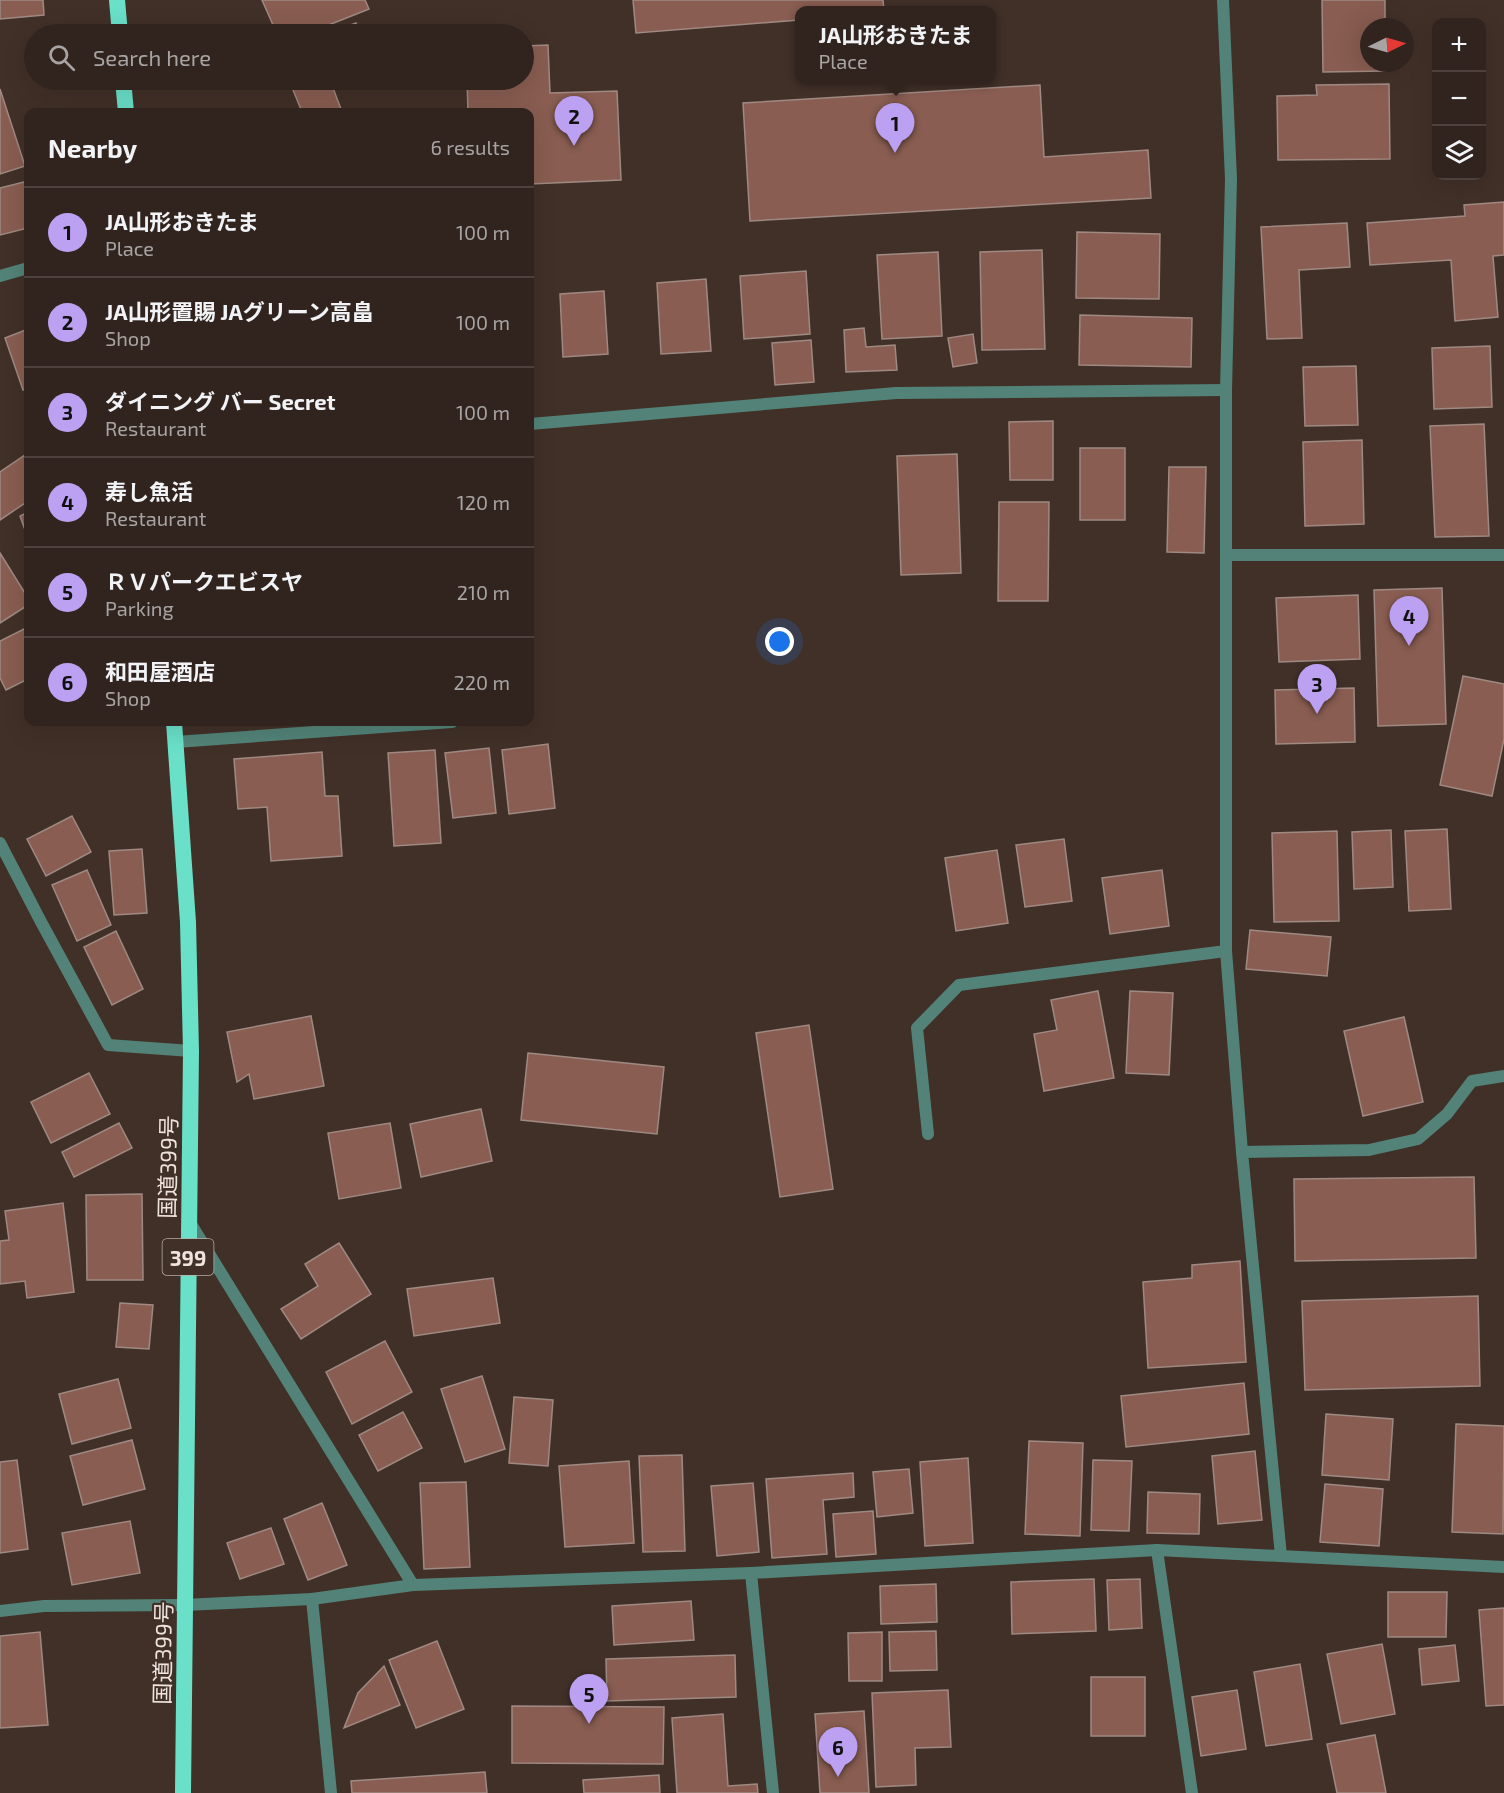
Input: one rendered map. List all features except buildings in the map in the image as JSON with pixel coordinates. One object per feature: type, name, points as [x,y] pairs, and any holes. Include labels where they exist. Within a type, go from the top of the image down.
[{"type":"highway","points":[[117,0],[119,24]]},
{"type":"highway","points":[[124,90],[126,108]]},
{"type":"highway","name":"国道399号","points":[[174,726],[188,922],[191,1051],[183,1793]]},
{"type":"street","points":[[1223,0],[1230,179],[1226,555],[1226,951],[1242,1152],[1281,1556]]},
{"type":"street","points":[[0,276],[24,269]]},
{"type":"street","points":[[534,424],[896,393],[1227,390]]},
{"type":"street","points":[[1226,555],[1504,555]]},
{"type":"street","points":[[176,742],[397,726]]},
{"type":"street","points":[[0,843],[108,1045],[191,1051]]},
{"type":"street","points":[[928,1134],[917,1028],[960,986],[1226,951]]},
{"type":"street","points":[[1242,1152],[1369,1150],[1418,1139],[1447,1114],[1472,1081],[1504,1076]]},
{"type":"street","points":[[189,1220],[413,1585]]},
{"type":"street","points":[[1157,1550],[1192,1793]]},
{"type":"street","points":[[0,1611],[44,1606],[184,1605],[312,1599],[413,1585],[751,1573],[1157,1550],[1504,1567]]},
{"type":"street","points":[[751,1573],[773,1793]]},
{"type":"street","points":[[312,1599],[331,1793]]},
{"type":"place","name":"JA山形置賜 JAグリーン高畠","points":[[574,146]]},
{"type":"place","name":"JA山形おきたま","points":[[895,153]]},
{"type":"place","name":"寿し魚活","points":[[1409,646]]},
{"type":"place","name":"ダイニング バー Secret","points":[[1317,714]]},
{"type":"place","name":"ＲＶパークエビスヤ","points":[[589,1724]]},
{"type":"place","name":"和田屋酒店","points":[[838,1777]]}]
